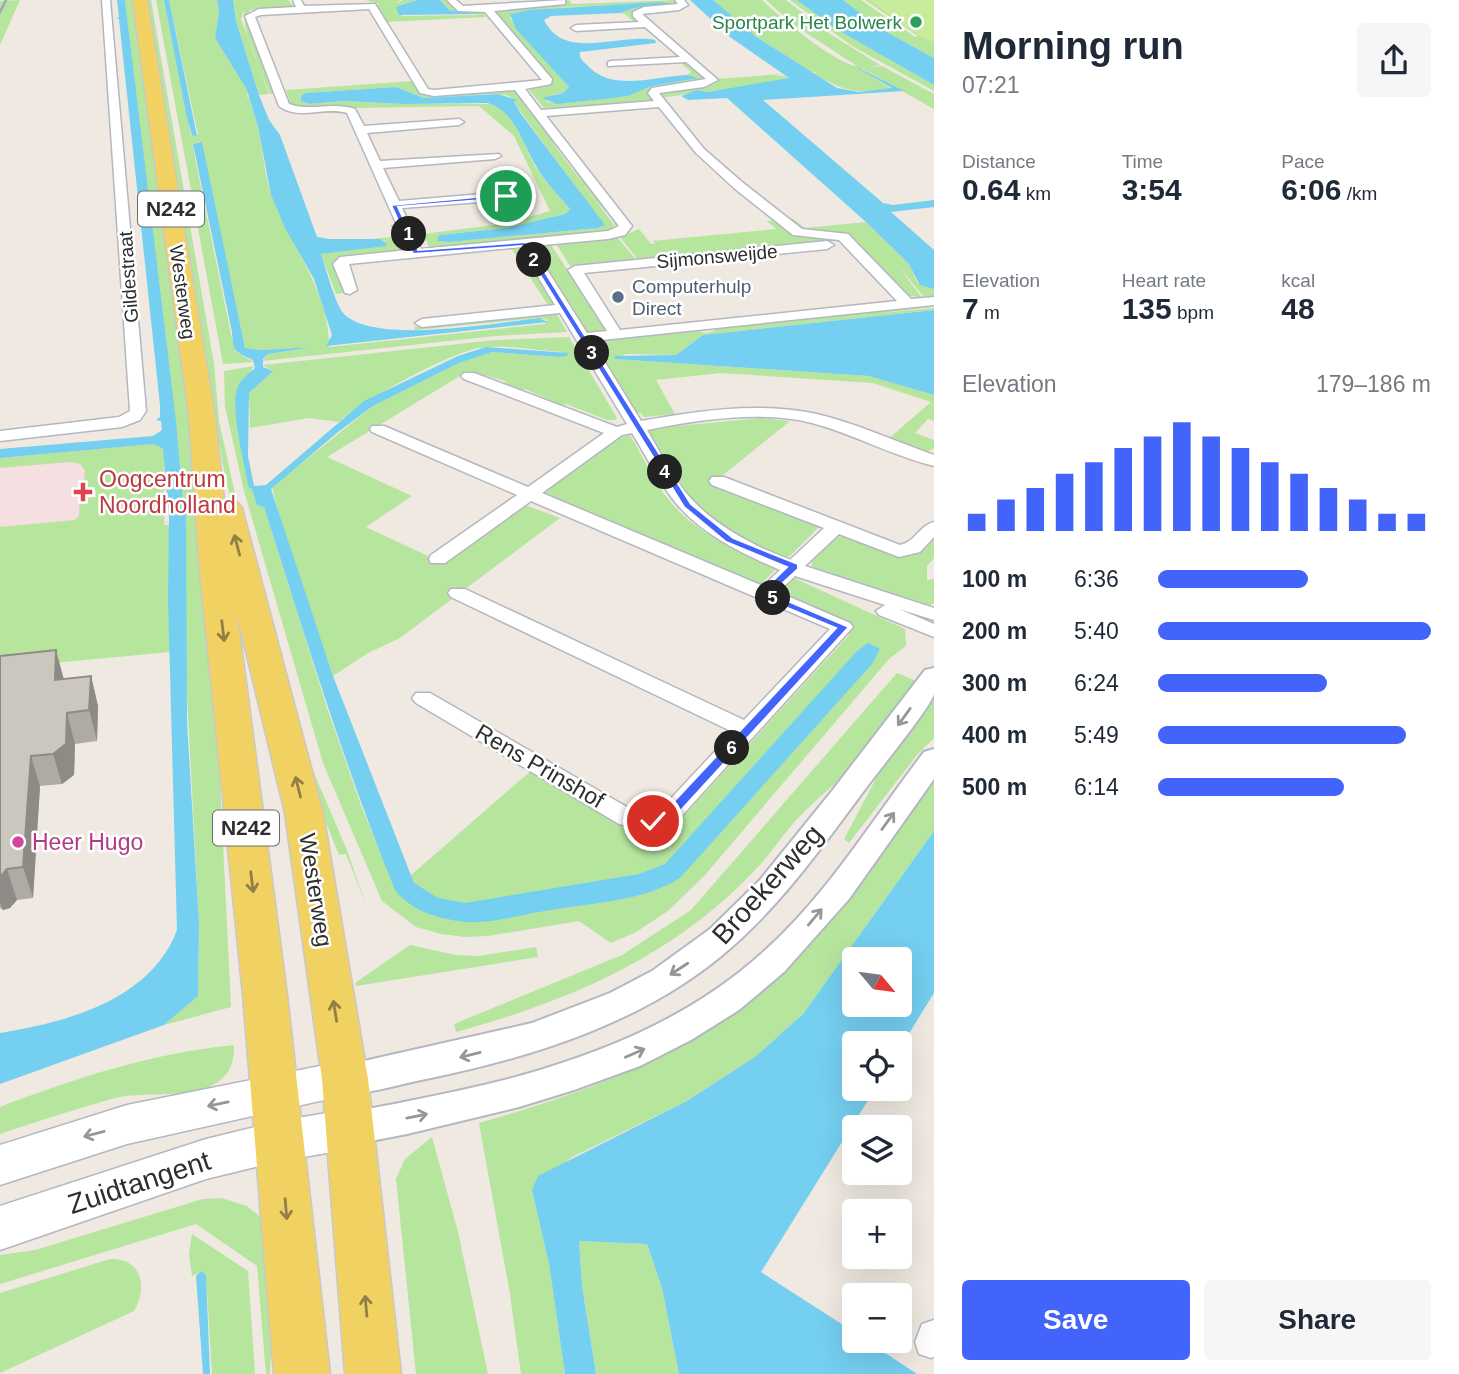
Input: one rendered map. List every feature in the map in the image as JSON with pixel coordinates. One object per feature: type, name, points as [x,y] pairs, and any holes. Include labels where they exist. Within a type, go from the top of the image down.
[{"type":"main road","name":"Westerweg","points":[[140,0],[202,417],[215,564],[278,1116],[302,1374]]},
{"type":"main road","name":"Westerweg","points":[[202,417],[304,813],[345,1079],[373,1374]]},
{"type":"main road","points":[[278,1116],[345,1079]]},
{"type":"main road","points":[[0,1165],[95,1133],[278,1116],[350,1129]]},
{"type":"main road","name":"Zuidtangent","points":[[0,1228],[172,1169],[278,1116]]},
{"type":"street","name":"Gildestraat","points":[[0,436],[122,422],[134,417],[138,411],[106,0]]},
{"type":"street","points":[[451,0],[461,9],[555,4],[562,2],[561,0]]},
{"type":"street","points":[[679,0],[684,5],[636,12],[713,80],[709,83],[656,90],[653,93],[704,155],[792,228],[805,234],[837,235],[850,243],[908,304]]},
{"type":"street","points":[[415,252],[360,130],[347,109],[298,110],[284,106],[250,16],[299,4],[361,3],[372,6],[424,91],[434,93],[518,87],[542,85],[548,81],[487,9]]},
{"type":"street","points":[[576,28],[646,23]]},
{"type":"street","points":[[611,64],[687,59]]},
{"type":"street","points":[[350,290],[340,264],[343,261],[608,235],[620,232],[626,226],[518,87]]},
{"type":"street","points":[[540,113],[662,104]]},
{"type":"street","points":[[360,130],[459,122]]},
{"type":"street","points":[[376,165],[495,156]]},
{"type":"street","points":[[394,205],[506,196]]},
{"type":"street","points":[[524,243],[679,496],[695,513],[739,545],[839,584],[934,614]]},
{"type":"street","name":"Sijmonsweijde","points":[[616,334],[575,270],[850,243]]},
{"type":"street","points":[[582,338],[934,301]]},
{"type":"street","points":[[422,323],[565,308]]},
{"type":"street","points":[[470,376],[616,432]]},
{"type":"street","points":[[438,559],[616,432],[637,425],[749,414],[805,417],[934,461]]},
{"type":"street","name":"Rens Prinshof","points":[[378,429],[843,627],[669,815],[646,821],[627,818],[423,698]]},
{"type":"street","points":[[718,481],[899,551],[913,548],[934,527]]},
{"type":"street","points":[[764,594],[836,527]]},
{"type":"street","points":[[839,584],[890,614],[934,631]]},
{"type":"street","points":[[458,593],[749,731]]},
{"type":"street","name":"Broekerweg","points":[[345,1079],[464,1057],[512,1044],[610,1007],[702,954],[737,925],[786,871],[934,676]]},
{"type":"street","points":[[350,1129],[480,1103],[563,1080],[606,1066],[688,1027],[730,999],[773,962],[811,923],[934,759]]},
{"type":"shaded area","name":"Oogcentrum Noordholland","points":[[166,443],[166,527],[0,543],[0,457]]},
{"type":"green space","points":[[20,0],[0,45],[0,1]]},
{"type":"green space","points":[[125,0],[135,0],[180,316],[219,673],[220,782],[231,1007],[164,1025],[198,996],[199,922],[185,658],[186,515],[191,510],[190,506],[183,504]]},
{"type":"green space","points":[[145,0],[151,0],[214,364],[219,421],[237,503],[314,773],[347,850],[366,905],[346,854],[339,855],[309,780],[225,477]]},
{"type":"green space","points":[[156,0],[164,0],[191,135],[198,135],[169,0],[217,0],[219,11],[215,38],[247,90],[248,95],[245,96],[249,97],[257,126],[270,191],[316,289],[328,327],[329,347],[544,324],[548,320],[539,318],[415,330],[414,327],[549,313],[556,313],[567,332],[495,336],[263,361],[268,354],[313,347],[261,350],[245,348],[200,142],[193,144],[195,158],[233,344],[236,352],[254,362],[223,364]]},
{"type":"green space","points":[[233,0],[288,0],[294,6],[250,10],[247,16],[274,94],[270,94],[260,69],[269,94],[259,95],[236,21]],"holes":[[[244,10],[244,20],[249,40],[241,19]]]},
{"type":"green space","points":[[365,0],[400,0],[395,4],[403,0],[417,0],[396,8],[402,16],[479,15],[449,10],[440,0],[447,0],[455,9],[481,10],[486,17],[386,22],[374,5],[380,4]]},
{"type":"green space","points":[[565,0],[572,4],[676,0],[680,4],[636,11],[633,15],[640,21],[635,23],[620,13],[671,3],[568,7],[512,13],[510,18],[569,87],[563,93],[555,94],[546,100],[549,102],[564,103],[628,96],[652,86],[697,78],[687,75],[691,72],[678,60],[685,61],[708,79],[657,88],[656,101],[544,108],[529,90],[551,84],[553,81],[494,12],[502,9],[560,5],[565,3]]},
{"type":"green space","points":[[713,0],[762,0],[822,49],[857,66],[794,25],[766,0],[786,0],[830,34],[880,65],[870,67],[882,66],[934,94],[934,109],[863,69],[860,69],[892,89],[870,92],[833,84],[813,73],[818,72],[811,72],[743,28]]},
{"type":"green space","points":[[790,0],[797,0],[836,29],[934,85],[934,91],[852,46]]},
{"type":"green space","points":[[843,0],[861,0],[915,37],[918,36],[865,0],[934,0],[934,58],[883,30]]},
{"type":"green space","name":"Sportpark Het Bolwerk","points":[[869,0],[934,0],[934,42],[921,37]]},
{"type":"green space","points":[[784,74],[775,76],[786,76],[789,79],[668,97],[662,97],[659,92],[712,84],[716,79]]},
{"type":"green space","points":[[413,81],[420,92],[430,94],[515,90],[620,223],[619,228],[617,230],[612,219],[595,200],[614,225],[612,229],[565,235],[615,231],[430,249],[423,234],[502,224],[550,211],[514,136],[479,106],[296,107],[291,105],[286,90]],"holes":[[[396,87],[424,98],[495,94],[506,95],[517,101],[514,102],[522,114],[604,225],[598,228],[439,241],[440,235],[506,228],[565,214],[570,209],[539,172],[506,114],[491,104],[343,101],[310,104],[301,101],[301,96],[305,93]],[[552,142],[567,159],[583,183]]]},
{"type":"green space","points":[[787,219],[793,219],[804,228]]},
{"type":"green space","points":[[776,220],[786,232],[840,240],[639,261],[620,237],[639,229],[651,244],[656,243],[652,241],[776,229],[767,221]]},
{"type":"green space","points":[[866,222],[908,263],[918,283],[934,289],[934,296],[923,296],[896,263],[922,298],[905,295],[847,236],[806,228]]},
{"type":"green space","points":[[399,224],[409,248],[402,252],[336,259],[334,263],[345,293],[336,294],[321,254],[386,245],[385,241],[372,239],[395,237],[393,230],[397,229],[392,229],[390,225]]},
{"type":"green space","points":[[618,238],[637,261],[571,267],[556,244]]},
{"type":"green space","points":[[551,245],[605,327],[604,333],[585,331],[535,252],[535,248]]},
{"type":"green space","points":[[511,248],[523,250],[554,305],[550,307],[546,302]]},
{"type":"green space","points":[[932,305],[880,313],[934,310],[703,335],[676,355],[626,354],[615,359],[870,376],[934,395],[934,421],[928,419],[915,433],[934,440],[934,448],[927,452],[887,440],[931,402],[873,383],[721,373],[656,380],[675,414],[644,417],[641,413],[636,414],[594,346],[595,342],[602,339],[692,330],[707,333],[718,329],[696,330]]},
{"type":"green space","points":[[569,337],[616,420],[607,420],[566,404],[563,406],[525,389],[521,391],[503,384],[506,381],[468,371],[327,457],[412,496],[366,527],[443,563],[525,505],[560,518],[400,638],[368,653],[333,676],[282,525],[272,487],[373,406],[459,363],[492,352],[559,357],[561,352],[509,347],[479,348],[406,379],[366,402],[339,422],[309,418],[250,428],[249,393],[273,371],[263,365],[496,340]]},
{"type":"green space","points":[[254,366],[236,395],[243,455],[257,504],[264,507],[327,708],[361,805],[395,889],[532,770],[593,809],[627,825],[643,830],[658,830],[682,818],[849,635],[849,630],[787,597],[782,588],[794,578],[905,629],[906,646],[889,659],[705,875],[668,911],[636,932],[611,943],[579,921],[488,936],[465,937],[416,927],[382,901],[323,763],[244,491],[225,406],[224,371]]},
{"type":"green space","points":[[761,418],[790,421],[713,483],[819,527],[788,558],[735,534],[706,514],[646,429]]},
{"type":"green space","points":[[630,435],[658,485],[692,523],[719,541],[777,568],[761,584],[541,492],[615,439]]},
{"type":"green space","points":[[154,444],[162,447],[164,452],[164,525],[169,525],[170,652],[0,668],[0,527],[75,520],[79,516],[80,499],[96,497],[96,491],[83,492],[85,470],[80,464],[70,462],[0,468],[0,458]]},
{"type":"green space","points":[[837,536],[898,554],[909,554],[921,549],[934,538],[934,558],[927,566],[927,580],[934,579],[934,603],[926,607],[812,566],[811,558]]},
{"type":"green space","points":[[897,673],[919,682],[856,762],[799,817],[761,864],[690,928],[617,972],[579,990],[498,1020],[456,1032],[454,1024],[622,955],[691,910]]},
{"type":"green space","points":[[934,691],[934,738],[917,755],[849,843],[844,839],[888,756]]},
{"type":"green space","points":[[934,774],[934,831],[851,947],[842,947],[842,960],[803,1014],[755,1057],[685,1102],[572,1157],[532,1190],[549,1264],[565,1374],[521,1374],[510,1294],[479,1123],[606,1081],[687,1043],[725,1020],[760,993],[793,962],[834,913]]},
{"type":"green space","points":[[410,945],[455,955],[479,956],[536,947],[538,957],[356,986],[355,983]]},
{"type":"green space","points":[[234,1045],[231,1066],[221,1079],[207,1088],[115,1098],[0,1134],[0,1107],[57,1086],[144,1060]]},
{"type":"green space","points":[[432,1137],[458,1232],[488,1374],[416,1374],[396,1179],[405,1159]]},
{"type":"green space","points":[[221,1198],[247,1206],[271,1232],[274,1287],[270,1374],[266,1374],[257,1266],[196,1224],[0,1284],[0,1255],[35,1250],[203,1199]]},
{"type":"green space","points":[[192,1234],[248,1271],[255,1374],[212,1374],[206,1275],[198,1273],[192,1276],[189,1254]]},
{"type":"green space","points":[[579,1241],[647,1244],[662,1288],[679,1374],[596,1374],[582,1286]]},
{"type":"green space","points":[[110,1259],[129,1263],[139,1276],[141,1293],[134,1311],[0,1373],[0,1293]]},
{"type":"water","points":[[117,0],[125,0],[176,421],[183,503],[190,506],[191,510],[186,516],[187,722],[199,922],[198,996],[164,1025],[0,1084],[0,1033],[52,1022],[104,1004],[148,974],[165,954],[177,930],[168,599],[169,519],[163,449],[154,444],[0,458],[0,449],[153,436],[162,430],[161,421],[156,420],[160,417],[160,405],[119,19],[116,18],[119,17]]},
{"type":"water","points":[[164,0],[169,0],[197,136],[192,135],[187,118]]},
{"type":"water","points":[[217,0],[233,0],[236,21],[259,95],[269,120],[280,135],[317,237],[380,239],[386,243],[386,246],[321,254],[334,294],[344,314],[360,323],[408,330],[437,330],[539,318],[548,322],[326,346],[332,335],[314,279],[285,228],[271,195],[258,127],[247,90],[215,38],[219,11]]},
{"type":"water","points":[[417,0],[440,0],[449,10],[479,14],[399,15],[396,7]]},
{"type":"water","points":[[690,0],[713,0],[755,36],[837,88],[859,92],[892,88],[861,69],[904,91],[763,100],[883,203],[893,205],[934,200],[934,207],[891,212],[934,250],[934,289],[920,285],[908,263],[866,222],[727,98],[688,100],[681,96],[697,90],[708,92],[789,78],[730,37]]},
{"type":"water","points":[[797,0],[843,0],[883,30],[934,58],[934,85],[836,29]]},
{"type":"water","points":[[660,2],[673,4],[635,8],[620,13],[551,16],[544,20],[553,33],[565,40],[579,43],[655,40],[656,43],[580,52],[580,57],[587,65],[597,74],[609,79],[634,81],[687,75],[698,78],[652,86],[628,96],[557,104],[542,98],[563,93],[569,87],[516,29],[510,14],[529,10]]},
{"type":"water","points":[[396,87],[424,98],[498,94],[517,100],[514,102],[521,114],[605,225],[598,228],[438,241],[440,235],[506,228],[565,214],[570,209],[540,172],[511,120],[504,112],[487,103],[404,104],[343,101],[310,104],[301,101],[301,96],[305,93]]},
{"type":"water","points":[[202,142],[245,348],[261,350],[313,347],[268,354],[263,359],[263,367],[273,371],[249,393],[248,456],[254,486],[266,485],[364,401],[458,356],[486,347],[568,353],[567,356],[559,357],[492,352],[459,363],[373,406],[271,489],[333,676],[414,883],[438,898],[465,903],[639,874],[665,864],[857,651],[868,643],[880,649],[872,664],[680,878],[632,897],[476,922],[446,919],[427,913],[409,904],[395,890],[342,748],[264,507],[257,505],[252,489],[249,488],[239,438],[235,398],[244,377],[255,368],[253,360],[238,352],[233,344],[193,144]]},
{"type":"water","points":[[934,310],[934,395],[869,376],[615,359],[615,356],[676,355],[703,335]]},
{"type":"water","points":[[934,831],[934,993],[911,1031],[842,1031],[842,1101],[868,1101],[859,1115],[842,1115],[842,1142],[761,1272],[842,1324],[842,1353],[885,1353],[917,1374],[679,1374],[662,1288],[647,1244],[579,1241],[582,1286],[596,1374],[565,1374],[549,1264],[532,1190],[538,1176],[685,1102],[755,1057],[803,1014],[842,960],[842,1017],[912,1017],[912,947],[851,947]]},
{"type":"water","points":[[201,1271],[206,1275],[210,1374],[203,1374],[196,1276]]},
{"type":"building","name":"Heer Hugo","points":[[56,650],[55,680],[91,676],[89,710],[67,713],[66,744],[53,754],[31,756],[23,867],[7,869],[0,877],[0,656]]},
{"type":"railway","points":[[0,12],[6,0]]},
{"type":"place","name":"Sportpark Het Bolwerk","points":[[916,22]]},
{"type":"place","name":"Computerhulp Direct","points":[[618,297]]},
{"type":"place","name":"Oogcentrum Noordholland","points":[[83,492]]},
{"type":"place","name":"Heer Hugo","points":[[18,842]]},
{"type":"route","points":[[506,196],[394,205],[415,252],[524,243],[679,496],[711,527],[730,540],[794,567],[764,594],[843,627],[669,815],[653,821]]}]
